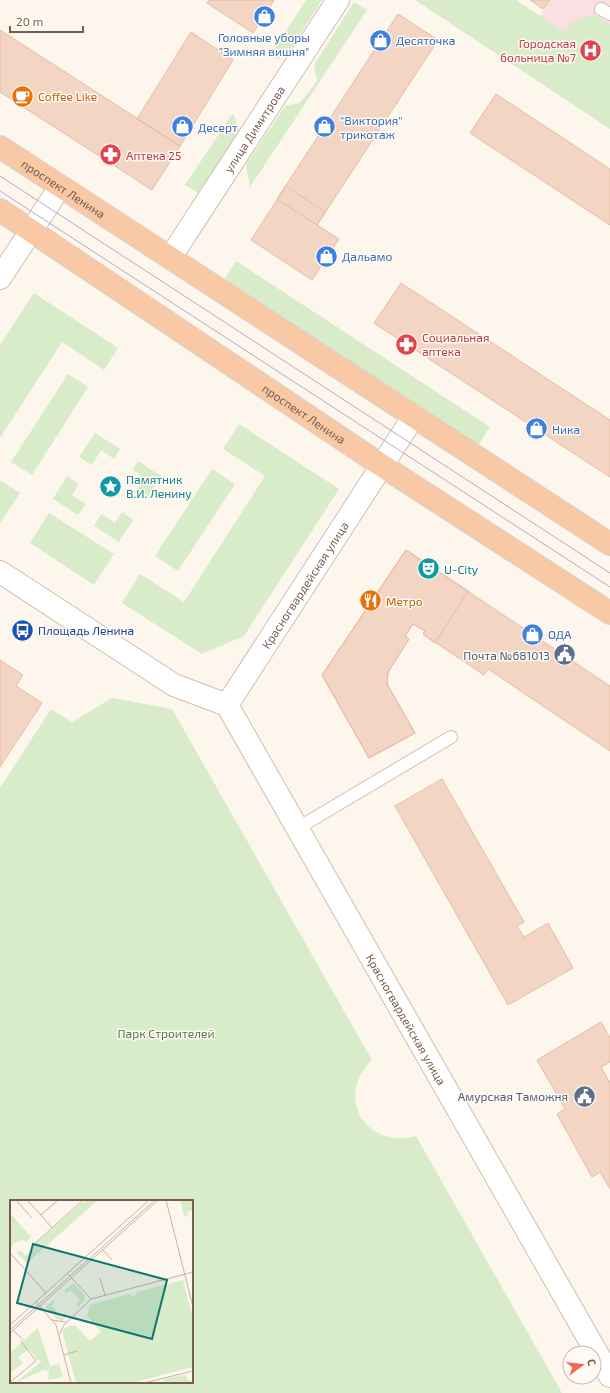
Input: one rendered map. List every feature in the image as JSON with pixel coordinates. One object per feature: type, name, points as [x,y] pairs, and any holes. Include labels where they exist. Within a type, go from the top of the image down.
[{"type":"highway","name":"проспект Ленина","points":[[0,147],[610,544]]},
{"type":"highway","name":"проспект Ленина","points":[[0,210],[381,465],[610,613]]},
{"type":"street","name":"улица Димитрова","points":[[170,258],[338,0]]},
{"type":"street","points":[[0,278],[60,186]]},
{"type":"street","name":"Красногвардейская улица","points":[[414,416],[227,705],[610,1376]]},
{"type":"street","points":[[0,572],[174,685],[227,705]]},
{"type":"lane","points":[[298,828],[451,736]]},
{"type":"shaded area","name":"Городская больница №7","points":[[550,0],[610,0],[610,75],[534,25]]},
{"type":"green space","points":[[306,0],[322,0],[286,56],[279,59],[270,56]]},
{"type":"green space","points":[[415,0],[516,0],[563,31],[572,23],[593,14],[610,25],[610,129]]},
{"type":"green space","points":[[354,2],[367,10],[250,187],[246,165],[285,106],[300,103],[317,81],[314,65]]},
{"type":"green space","points":[[233,113],[240,131],[198,193],[185,185]]},
{"type":"green space","points":[[236,261],[490,427],[478,446],[224,280]]},
{"type":"green space","points":[[34,293],[118,348],[104,370],[62,342],[0,438],[0,345]]},
{"type":"green space","points":[[68,374],[88,387],[32,475],[11,462]]},
{"type":"green space","points":[[239,424],[339,489],[244,636],[202,654],[122,603],[140,574],[184,602],[265,476],[223,449]]},
{"type":"green space","points":[[95,433],[120,449],[114,459],[101,450],[92,465],[79,457]]},
{"type":"green space","points":[[138,461],[161,476],[146,500],[134,493],[144,478],[133,470]]},
{"type":"green space","points":[[212,469],[235,484],[178,571],[155,556]]},
{"type":"green space","points":[[67,476],[79,484],[72,495],[86,504],[78,515],[53,499]]},
{"type":"green space","points":[[0,480],[20,493],[0,523]]},
{"type":"green space","points":[[122,512],[133,520],[119,542],[94,526],[101,514],[115,523]]},
{"type":"green space","points":[[49,513],[114,554],[94,585],[30,543]]},
{"type":"green space","name":"Парк Строителей","points":[[112,698],[172,709],[372,1060],[361,1074],[356,1089],[356,1104],[361,1117],[370,1128],[382,1135],[398,1138],[416,1136],[562,1393],[0,1393],[0,788],[51,709],[72,722]]},
{"type":"building","points":[[209,0],[274,0],[253,33],[207,3]]},
{"type":"building","points":[[530,0],[550,0],[543,9]]},
{"type":"building","points":[[398,14],[438,40],[317,225],[277,199]]},
{"type":"building","points":[[0,30],[180,146],[152,190],[0,92]]},
{"type":"building","points":[[191,32],[233,60],[180,146],[137,119]]},
{"type":"building","points":[[496,94],[610,169],[610,225],[470,133]]},
{"type":"building","points":[[286,186],[325,212],[317,225],[339,239],[312,280],[251,240]]},
{"type":"building","points":[[401,283],[610,420],[610,477],[374,323]]},
{"type":"building","points":[[406,550],[610,686],[610,751],[488,669],[484,675],[423,634],[425,631],[413,624],[405,636],[409,639],[388,672],[387,684],[415,733],[369,758],[322,675]]},
{"type":"building","points":[[406,550],[468,591],[435,643],[423,634],[425,631],[413,624],[405,636],[409,639],[388,672],[387,684],[415,733],[369,758],[322,675]]},
{"type":"building","points":[[0,660],[23,675],[16,686],[42,703],[0,767]]},
{"type":"building","points":[[442,779],[524,922],[517,926],[524,937],[548,923],[573,968],[508,1005],[395,806]]},
{"type":"building","name":"Амурская Таможня","points":[[601,1022],[610,1038],[610,1062],[601,1067],[610,1083],[610,1189],[600,1172],[592,1177],[557,1114],[565,1109],[537,1060]]},
{"type":"tram line","points":[[0,176],[610,573]]},
{"type":"tram line","points":[[0,191],[610,587]]},
{"type":"place","name":"Головные уборы \"Зимняя вишня\"","points":[[264,16]]},
{"type":"place","name":"Десяточка","points":[[381,40]]},
{"type":"place","name":"Городская больница №7","points":[[591,50]]},
{"type":"place","name":"Coffee Like","points":[[22,96]]},
{"type":"place","name":"Десерт","points":[[183,127]]},
{"type":"place","name":"\"Виктория\" трикотаж","points":[[325,127]]},
{"type":"place","name":"Аптека 25","points":[[111,155]]},
{"type":"place","name":"Дальамо","points":[[327,256]]},
{"type":"place","name":"Социальная аптека","points":[[407,344]]},
{"type":"place","name":"Ника","points":[[536,429]]},
{"type":"place","name":"Памятник В.И. Ленину","points":[[111,486]]},
{"type":"place","name":"U-City","points":[[428,569]]},
{"type":"place","name":"Метро","points":[[371,601]]},
{"type":"place","name":"Площадь Ленина","points":[[23,630]]},
{"type":"place","name":"ОДА","points":[[533,634]]},
{"type":"place","name":"Почта №681013","points":[[565,655]]},
{"type":"place","name":"Амурская Таможня","points":[[584,1096]]}]
